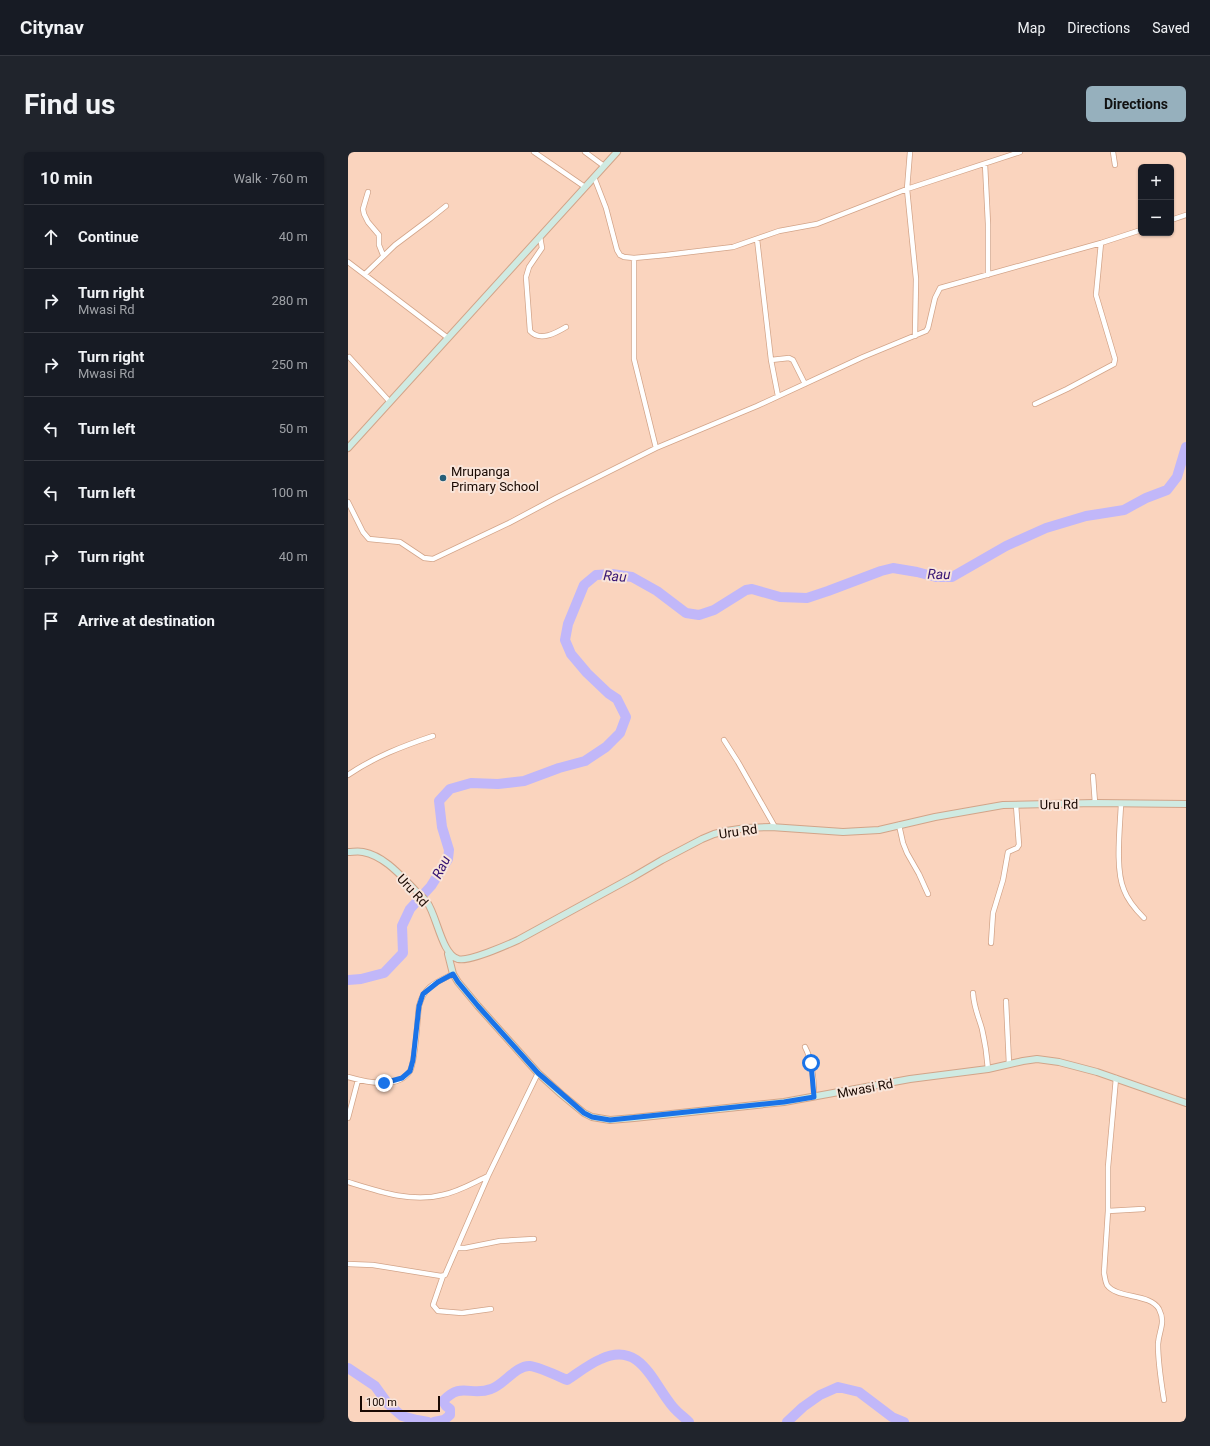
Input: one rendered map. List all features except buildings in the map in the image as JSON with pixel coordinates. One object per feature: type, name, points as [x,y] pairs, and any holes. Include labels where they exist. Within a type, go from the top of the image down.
[{"type":"street","points":[[534,152],[540,154],[585,187]]},
{"type":"street","points":[[585,152],[604,166]]},
{"type":"street","points":[[348,448],[617,152]]},
{"type":"street","points":[[910,152],[907,189],[915,272],[915,336]]},
{"type":"street","points":[[594,177],[606,208],[617,250],[620,255],[624,257],[634,258],[733,247],[779,232],[823,222],[907,189],[1020,152]]},
{"type":"street","points":[[1113,152],[1115,165]]},
{"type":"street","points":[[985,164],[988,224],[988,275]]},
{"type":"street","points":[[368,192],[364,214],[368,222],[379,235],[379,245],[383,255]]},
{"type":"street","points":[[365,274],[383,255],[446,206]]},
{"type":"street","points":[[1174,219],[1186,215]]},
{"type":"street","points":[[348,502],[366,536],[374,539],[400,542],[424,558],[433,559],[509,523],[656,448],[926,331],[935,298],[940,288],[1101,243],[1138,231]]},
{"type":"street","points":[[540,237],[542,248],[529,267],[526,277],[530,331],[532,333],[550,336],[566,326]]},
{"type":"street","points":[[757,239],[771,360],[778,396]]},
{"type":"street","points":[[1035,404],[1114,364],[1115,359],[1096,295],[1101,243]]},
{"type":"street","points":[[634,258],[634,359],[656,448]]},
{"type":"street","points":[[348,262],[448,338]]},
{"type":"street","points":[[349,356],[390,402]]},
{"type":"street","points":[[771,360],[789,358],[793,360],[805,384]]},
{"type":"street","points":[[348,775],[399,748],[433,736]]},
{"type":"street","points":[[724,740],[775,828]]},
{"type":"street","points":[[1092,776],[1095,804]]},
{"type":"street","points":[[1120,804],[1119,851],[1121,882],[1127,896],[1144,918]]},
{"type":"street","name":"Uru Rd","points":[[348,852],[363,852],[377,857],[404,878],[424,899],[433,914],[448,952],[453,957],[464,960],[500,948],[518,940],[662,860],[714,834],[735,829],[775,828],[843,832],[879,830],[983,808],[1016,805],[1186,804]]},
{"type":"street","points":[[991,943],[993,914],[1004,875],[1007,856],[1009,851],[1017,848],[1019,845],[1016,805]]},
{"type":"street","points":[[899,825],[907,853],[921,877],[928,894]]},
{"type":"street","name":"Mwasi Rd","points":[[448,952],[453,974],[478,1006],[538,1073],[584,1113],[592,1117],[610,1120],[784,1102],[910,1080],[988,1069],[1030,1060],[1050,1060],[1116,1078],[1186,1103]]},
{"type":"street","points":[[348,1077],[358,1080],[384,1083],[402,1078],[410,1071],[413,1060],[421,997],[426,990],[453,974]]},
{"type":"street","points":[[973,993],[974,1006],[982,1028],[988,1069]]},
{"type":"street","points":[[1006,1001],[1009,1064]]},
{"type":"street","points":[[805,1047],[811,1063],[814,1097]]},
{"type":"street","points":[[491,1309],[462,1313],[438,1311],[433,1305],[443,1276],[447,1272],[458,1248],[488,1176],[538,1073]]},
{"type":"street","points":[[1116,1078],[1108,1167],[1108,1210],[1104,1273],[1108,1286],[1116,1291],[1151,1301],[1160,1311],[1163,1322],[1159,1340],[1159,1362],[1164,1400]]},
{"type":"street","points":[[348,1118],[358,1080]]},
{"type":"street","points":[[348,1182],[388,1194],[431,1197],[457,1190],[488,1176]]},
{"type":"street","points":[[1108,1210],[1143,1209]]},
{"type":"street","points":[[458,1248],[473,1247],[500,1241],[534,1239]]},
{"type":"street","points":[[348,1264],[373,1265],[443,1276]]},
{"type":"waterway","name":"Rau","points":[[348,980],[361,979],[384,973],[403,953],[402,926],[410,909],[431,886],[448,859],[449,850],[442,827],[439,801],[450,789],[471,783],[498,784],[524,781],[559,768],[585,761],[606,747],[620,733],[626,717],[617,699],[608,693],[587,673],[571,654],[565,640],[568,624],[584,585],[596,575],[612,574],[632,577],[657,591],[686,613],[699,615],[714,610],[746,590],[752,589],[780,597],[807,598],[893,568],[936,577],[952,577],[1006,546],[1046,528],[1086,516],[1124,510],[1146,498],[1167,490],[1177,477],[1186,447]]},
{"type":"waterway","points":[[434,1422],[444,1420],[450,1415],[450,1409],[443,1401],[456,1392],[466,1390],[484,1391],[491,1389],[501,1384],[520,1369],[530,1366],[567,1380],[597,1361],[615,1355],[626,1355],[636,1360],[644,1367],[673,1407],[689,1422]]},
{"type":"waterway","points":[[348,1368],[375,1386],[388,1404],[402,1416],[428,1422]]},
{"type":"waterway","points":[[787,1422],[803,1407],[820,1395],[838,1387],[859,1392],[892,1417],[904,1422]]},
{"type":"place","name":"Mrupanga Primary School","points":[[443,478]]},
{"type":"route","points":[[384,1083],[393,1082],[402,1078],[410,1071],[413,1060],[421,997],[426,990],[453,974],[478,1006],[538,1073],[584,1113],[599,1119],[610,1120],[634,1118],[784,1102],[814,1097],[814,1083],[811,1063]]}]
